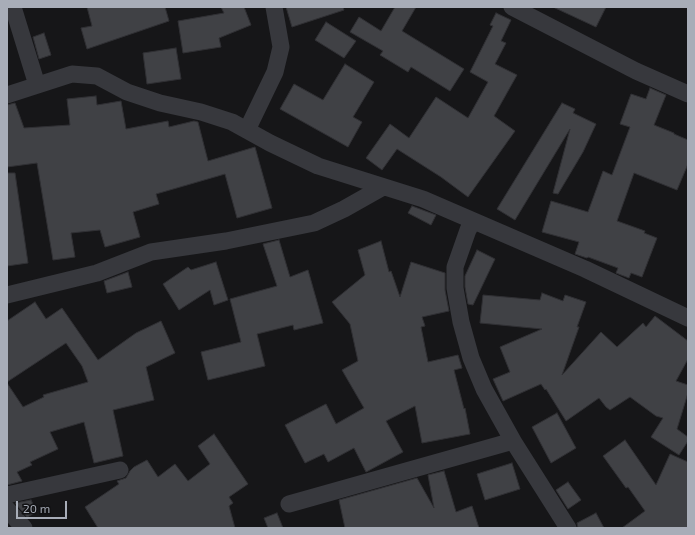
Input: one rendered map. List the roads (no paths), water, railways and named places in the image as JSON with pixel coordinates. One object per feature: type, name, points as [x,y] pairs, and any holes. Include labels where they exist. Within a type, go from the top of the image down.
[{"type":"street","points":[[13,7],[37,85]]},
{"type":"street","points":[[247,130],[275,72],[281,48],[274,7]]},
{"type":"street","points":[[512,7],[636,71],[688,94]]},
{"type":"street","points":[[7,95],[72,74],[97,76],[127,92],[160,103],[201,112],[232,122],[318,166],[423,199],[585,269],[688,318]]},
{"type":"street","points":[[7,295],[97,272],[151,252],[226,241],[314,223],[344,209],[383,187]]},
{"type":"street","points":[[473,220],[455,267],[455,288],[461,322],[471,358],[484,389],[513,441],[568,528]]},
{"type":"street","points":[[289,504],[513,441]]},
{"type":"street","points":[[7,495],[120,470]]},
{"type":"street","points":[[7,509],[24,528]]}]
